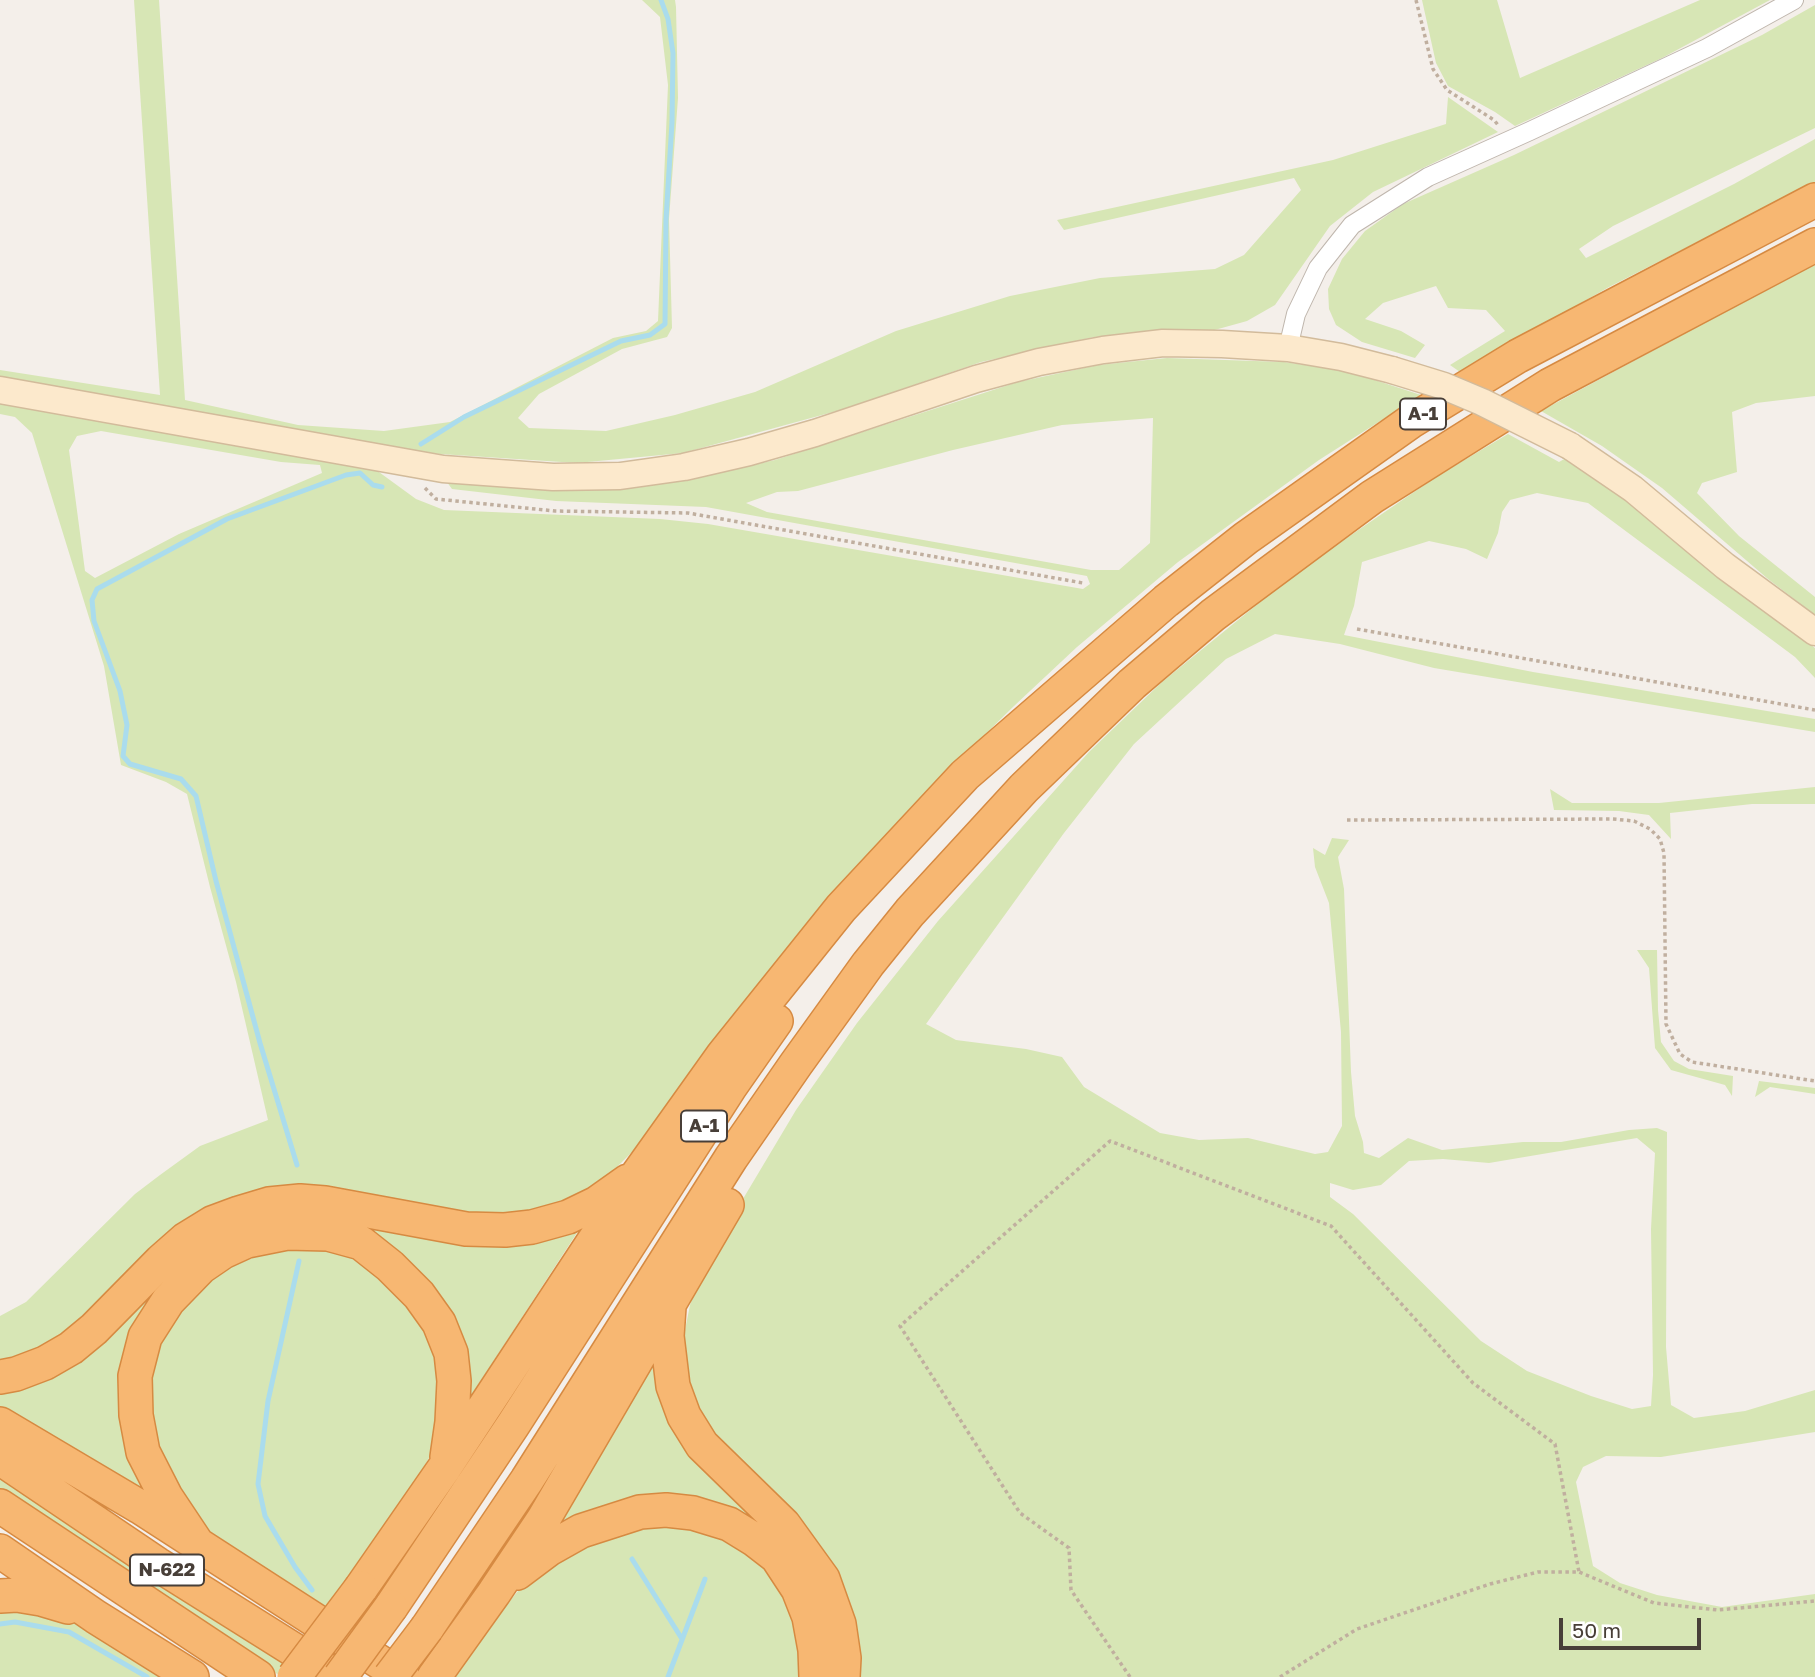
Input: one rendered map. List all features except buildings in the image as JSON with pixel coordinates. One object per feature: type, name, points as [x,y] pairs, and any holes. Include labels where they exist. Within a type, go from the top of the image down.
[{"type":"highway","name":"A-1","points":[[338,1677],[391,1607],[506,1437],[730,1087],[781,1014],[922,838],[1070,686],[1166,601],[1246,538],[1410,422],[1518,356],[1815,200]]},
{"type":"highway","name":"A-1","points":[[390,1677],[427,1628],[527,1479],[731,1158],[868,964],[910,912],[1024,788],[1132,684],[1213,615],[1371,496],[1550,385],[1815,245]]},
{"type":"highway","points":[[294,1677],[445,1467],[638,1174],[723,1055],[841,908],[965,775],[1070,686]]},
{"type":"highway","points":[[434,1677],[494,1593],[547,1511],[868,964]]},
{"type":"highway","points":[[0,1377],[45,1363],[71,1348],[186,1239],[212,1223],[239,1213],[269,1204],[313,1202],[466,1229],[505,1230],[532,1227],[568,1217],[597,1203],[638,1174]]},
{"type":"highway","points":[[198,1545],[166,1497],[143,1452],[136,1415],[135,1376],[145,1337],[167,1301],[201,1267],[223,1252],[247,1241],[287,1233],[328,1234],[361,1243],[390,1266],[419,1295],[439,1323],[451,1353],[454,1381],[452,1422],[445,1467]]},
{"type":"highway","points":[[670,1302],[667,1336],[673,1386],[684,1416],[702,1445],[784,1525],[823,1579],[839,1624],[844,1658],[843,1677]]},
{"type":"highway","points":[[0,1424],[139,1507],[403,1677]]},
{"type":"highway","name":"N-622","points":[[0,1458],[157,1564],[338,1677]]},
{"type":"highway","name":"N-622","points":[[0,1506],[258,1677]]},
{"type":"highway","points":[[494,1593],[524,1566],[582,1531],[640,1512],[666,1510],[693,1513],[729,1524],[777,1557],[798,1589],[809,1617],[816,1677]]},
{"type":"highway","points":[[0,1551],[192,1677]]},
{"type":"highway","points":[[0,1596],[18,1595],[41,1599],[96,1616]]},
{"type":"street","points":[[1287,348],[1296,314],[1318,268],[1352,225],[1428,177],[1707,48],[1794,0]]},
{"type":"street","points":[[0,390],[396,461],[493,474],[620,476],[684,467],[749,452],[815,433],[976,379],[1052,359],[1163,343],[1287,348],[1340,357],[1444,386],[1570,446],[1633,489],[1725,566],[1815,632]]},
{"type":"path","points":[[1416,0],[1433,69],[1447,90],[1494,120],[1510,141]]},
{"type":"path","points":[[396,461],[436,499],[555,511],[688,513],[1083,583]]},
{"type":"path","points":[[1357,629],[1815,710]]},
{"type":"path","points":[[1347,820],[1614,819],[1634,821],[1650,829],[1660,839],[1664,853],[1666,1024],[1680,1054],[1692,1062],[1735,1071],[1815,1081]]},
{"type":"path","points":[[1130,1677],[1071,1590],[1069,1548],[1020,1513],[900,1326],[1110,1141],[1331,1226],[1473,1383],[1555,1444],[1579,1572]]},
{"type":"path","points":[[1280,1677],[1357,1629],[1490,1584],[1538,1572],[1579,1572],[1654,1602],[1718,1610],[1815,1601]]},
{"type":"green space","points":[[134,0],[159,0],[185,400],[298,425],[384,431],[450,422],[613,338],[646,331],[658,321],[668,85],[660,17],[642,0],[675,0],[676,7],[678,98],[669,219],[672,328],[667,337],[622,349],[539,394],[518,418],[529,428],[606,431],[755,392],[896,331],[1010,296],[1100,278],[1215,269],[1244,255],[1301,190],[1294,178],[1064,230],[1057,220],[1333,160],[1446,124],[1448,97],[1498,132],[1373,192],[1330,226],[1275,305],[1247,321],[1211,331],[1094,337],[981,362],[844,409],[683,453],[577,463],[425,453],[0,379],[0,370],[160,395]]},
{"type":"green space","points":[[1422,0],[1497,0],[1520,78],[1700,0],[1770,0],[1662,58],[1515,126],[1448,86],[1436,63]]},
{"type":"green space","points":[[1815,5],[1815,128],[1613,226],[1579,249],[1586,258],[1734,184],[1815,139],[1815,182],[1609,287],[1460,372],[1450,365],[1505,331],[1486,310],[1448,308],[1436,286],[1383,303],[1365,319],[1401,331],[1425,345],[1415,358],[1362,342],[1336,325],[1329,309],[1328,289],[1342,259],[1365,231],[1403,204],[1514,155],[1762,35]]},
{"type":"green space","points":[[1815,263],[1815,396],[1756,403],[1732,412],[1737,472],[1702,483],[1697,493],[1739,536],[1815,597],[1815,615],[1768,579],[1662,488],[1602,446],[1541,411]]},
{"type":"green space","points":[[1167,358],[1284,362],[1347,371],[1421,395],[1319,460],[1178,562],[1077,647],[1014,706],[910,808],[814,918],[640,1144],[612,1172],[580,1197],[549,1210],[503,1217],[200,1212],[157,1242],[70,1333],[45,1351],[0,1365],[0,1316],[26,1302],[135,1194],[160,1175],[200,1146],[268,1120],[236,982],[187,794],[166,782],[121,765],[104,666],[32,433],[15,417],[0,414],[0,401],[372,467],[416,499],[444,510],[660,519],[708,524],[1083,589],[1090,584],[1087,576],[706,507],[556,501],[452,489],[444,478],[553,490],[635,488],[697,478],[775,460],[1018,382],[1098,365]],"holes":[[[1153,418],[1150,543],[1119,570],[1091,570],[767,512],[746,503],[777,492],[798,491],[953,450],[1062,425]],[[101,431],[281,462],[320,465],[322,473],[179,534],[95,578],[85,571],[69,450],[77,436]]]},
{"type":"green space","points":[[1508,434],[1559,462],[1566,458],[1608,487],[1815,648],[1815,678],[1795,657],[1588,503],[1537,493],[1510,500],[1502,512],[1498,533],[1487,559],[1466,549],[1429,541],[1362,562],[1354,606],[1344,635],[1533,672],[1815,719],[1815,732],[1434,668],[1340,644],[1275,634],[1226,659],[1134,744],[1064,833],[926,1024],[956,1040],[1026,1049],[1062,1057],[1084,1087],[1160,1133],[1199,1140],[1248,1138],[1315,1154],[1328,1152],[1342,1126],[1341,1032],[1329,903],[1315,867],[1313,848],[1325,855],[1332,838],[1349,840],[1338,857],[1344,889],[1351,1072],[1355,1116],[1364,1153],[1379,1158],[1408,1138],[1442,1150],[1523,1142],[1561,1142],[1629,1130],[1657,1128],[1667,1132],[1666,1347],[1671,1405],[1694,1418],[1745,1411],[1815,1390],[1815,1432],[1661,1457],[1606,1456],[1583,1467],[1576,1482],[1593,1566],[1620,1583],[1657,1595],[1722,1607],[1815,1594],[1815,1677],[857,1677],[707,1428],[690,1394],[681,1350],[690,1305],[703,1266],[796,1110],[857,1023],[938,921],[1089,752],[1162,682],[1297,572],[1436,477]],"holes":[[[1637,1138],[1655,1153],[1651,1229],[1651,1406],[1632,1409],[1527,1371],[1481,1341],[1353,1214],[1330,1197],[1330,1183],[1353,1190],[1381,1185],[1409,1161],[1443,1159],[1489,1163]]]},
{"type":"green space","points":[[1815,787],[1815,804],[1752,804],[1670,813],[1671,839],[1649,815],[1619,811],[1554,810],[1550,789],[1572,803],[1659,803]]},
{"type":"green space","points":[[1637,950],[1657,950],[1661,1042],[1674,1061],[1689,1069],[1733,1076],[1732,1096],[1725,1085],[1671,1070],[1655,1048],[1649,968]]},
{"type":"green space","points":[[1759,1081],[1815,1088],[1815,1094],[1770,1087],[1755,1097]]},
{"type":"green space","points":[[333,1214],[415,1234],[475,1242],[537,1239],[584,1222],[467,1402],[462,1353],[447,1316],[417,1274],[374,1245],[332,1226],[291,1223],[241,1230],[204,1247],[172,1273],[139,1322],[122,1373],[126,1437],[155,1503],[0,1410],[0,1391],[50,1372],[90,1345],[135,1303],[176,1257],[224,1227],[273,1215]]},
{"type":"green space","points":[[330,1248],[374,1267],[399,1289],[436,1348],[442,1411],[430,1456],[412,1490],[327,1615],[206,1530],[160,1457],[148,1415],[149,1353],[204,1273],[249,1251]]},
{"type":"green space","points":[[657,1352],[792,1546],[819,1619],[719,1511],[545,1536]]},
{"type":"green space","points":[[0,1474],[311,1677],[282,1677],[251,1657],[0,1493]]},
{"type":"green space","points":[[649,1525],[693,1526],[732,1540],[763,1559],[798,1621],[802,1677],[452,1677],[484,1631],[524,1584],[570,1551]]},
{"type":"green space","points":[[28,1609],[67,1620],[102,1635],[169,1677],[0,1677],[0,1610]]},
{"type":"waterway","points":[[421,444],[464,417],[621,341],[650,335],[665,324],[673,53],[668,19],[661,0]]},
{"type":"waterway","points":[[297,1165],[260,1043],[196,796],[181,779],[130,764],[123,756],[127,725],[120,691],[94,621],[92,600],[97,589],[227,519],[346,475],[360,473],[373,485],[382,487]]},
{"type":"waterway","points":[[299,1261],[268,1401],[258,1484],[265,1516],[312,1590]]},
{"type":"waterway","points":[[632,1559],[682,1639]]},
{"type":"waterway","points":[[668,1677],[705,1579]]},
{"type":"waterway","points":[[0,1624],[15,1622],[69,1632],[147,1677]]}]
